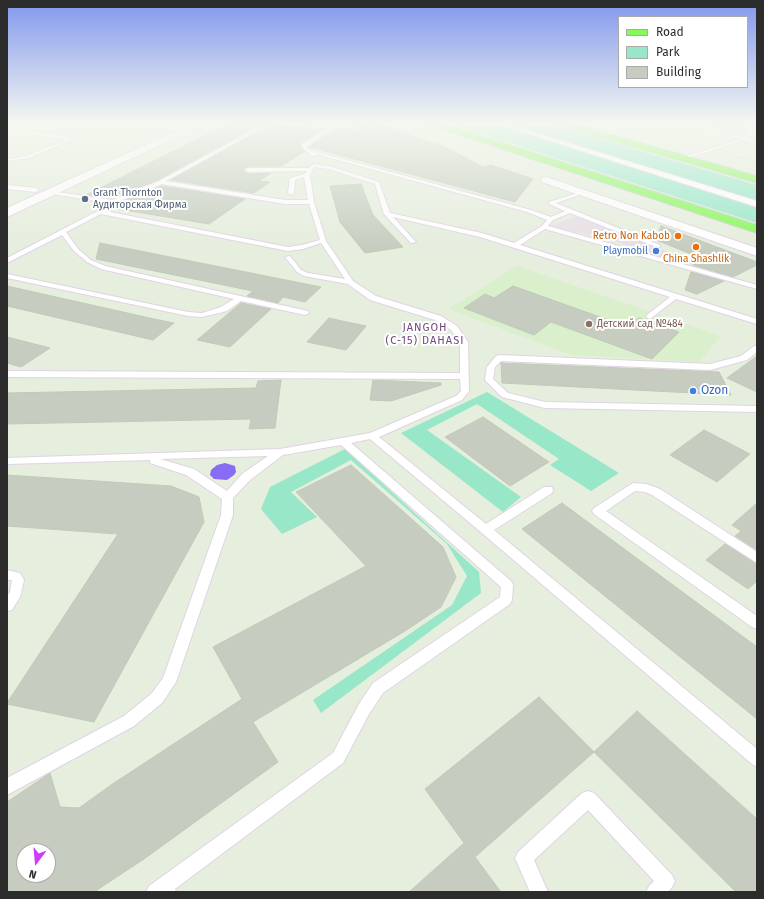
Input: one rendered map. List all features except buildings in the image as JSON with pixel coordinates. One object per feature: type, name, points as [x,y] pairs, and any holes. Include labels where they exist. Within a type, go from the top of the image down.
[{"type":"main road","points":[[7,203],[92,165]]},
{"type":"main road","points":[[7,213],[111,165]]},
{"type":"main road","points":[[561,165],[757,229]]},
{"type":"main road","points":[[704,165],[757,180]]},
{"type":"main road","points":[[36,190],[52,192]]},
{"type":"street","points":[[632,165],[757,204]]},
{"type":"street","points":[[546,180],[757,252]]},
{"type":"lane","points":[[7,261],[100,212],[113,202],[161,182],[192,165]]},
{"type":"lane","points":[[361,165],[530,211],[551,219]]},
{"type":"lane","points":[[7,461],[139,458],[280,452],[372,436],[459,398],[465,392],[464,342],[454,328],[438,318],[373,298],[350,282],[323,242],[311,202],[307,176],[312,167]]},
{"type":"lane","points":[[248,170],[312,167],[330,168],[376,183],[387,214],[413,242]]},
{"type":"lane","points":[[291,193],[292,179],[295,177],[307,176]]},
{"type":"lane","points":[[161,182],[285,202],[311,202]]},
{"type":"lane","points":[[7,188],[36,190]]},
{"type":"lane","points":[[52,192],[68,193],[113,202]]},
{"type":"lane","points":[[582,192],[551,202],[569,211],[658,246]]},
{"type":"lane","points":[[515,245],[544,227],[551,219],[569,211]]},
{"type":"lane","points":[[100,212],[288,249],[304,248],[323,242]]},
{"type":"lane","points":[[387,214],[482,235],[757,322]]},
{"type":"lane","points":[[544,227],[757,287]]},
{"type":"lane","points":[[63,232],[76,250],[89,261],[102,268],[305,313]]},
{"type":"lane","points":[[288,257],[299,271],[306,275],[350,282]]},
{"type":"lane","points":[[7,276],[188,314],[202,315],[224,309],[239,299]]},
{"type":"lane","points":[[748,284],[757,280]]},
{"type":"lane","points":[[650,316],[675,296]]},
{"type":"lane","points":[[757,348],[744,358],[710,367],[499,358],[491,367],[489,380],[505,395],[545,405],[757,409]]},
{"type":"lane","points":[[7,374],[464,376]]},
{"type":"lane","points":[[372,436],[486,530],[757,759]]},
{"type":"lane","points":[[163,890],[338,758],[364,709],[378,688],[506,600],[507,585],[344,442]]},
{"type":"lane","points":[[7,787],[129,721],[157,698],[169,682],[227,515],[228,497],[246,477],[280,452]]},
{"type":"lane","points":[[139,458],[165,463],[190,472],[228,497]]},
{"type":"lane","points":[[757,558],[656,492],[646,488],[633,487],[598,511],[757,623]]},
{"type":"lane","points":[[486,530],[548,490]]},
{"type":"lane","points":[[7,575],[16,576],[18,580],[16,593],[7,606]]},
{"type":"lane","points":[[539,892],[524,858],[588,800],[666,881],[655,892]]},
{"type":"shaded area","points":[[574,217],[580,217],[678,256],[670,259],[594,235],[560,230],[550,226]]},
{"type":"shaded area","name":"Детский сад №484","points":[[517,266],[721,336],[699,362],[571,355],[448,309]]},
{"type":"shaded area","points":[[225,463],[235,466],[236,472],[234,475],[227,480],[214,479],[210,475],[211,470],[217,465]]},
{"type":"green space","points":[[578,165],[688,165],[757,185],[757,223]]},
{"type":"green space","points":[[487,392],[619,473],[591,491],[550,465],[559,459],[477,404],[427,430],[521,497],[503,512],[401,433]]},
{"type":"green space","points":[[345,449],[479,572],[481,593],[321,713],[313,700],[452,605],[467,576],[447,544],[351,460],[291,492],[317,517],[282,534],[261,509],[270,487]]},
{"type":"place","name":"Grant Thornton Аудиторская Фирма","points":[[85,199]]},
{"type":"place","name":"Retro Non Kabob","points":[[678,236]]},
{"type":"place","name":"China Shashlik","points":[[696,247]]},
{"type":"place","name":"Playmobil","points":[[656,251]]},
{"type":"place","name":"Детский сад №484","points":[[589,324]]},
{"type":"place","name":"Ozon","points":[[693,391]]},
{"type":"district","name":"JANGOH (C-15) DAHASI","points":[[425,334]]}]
